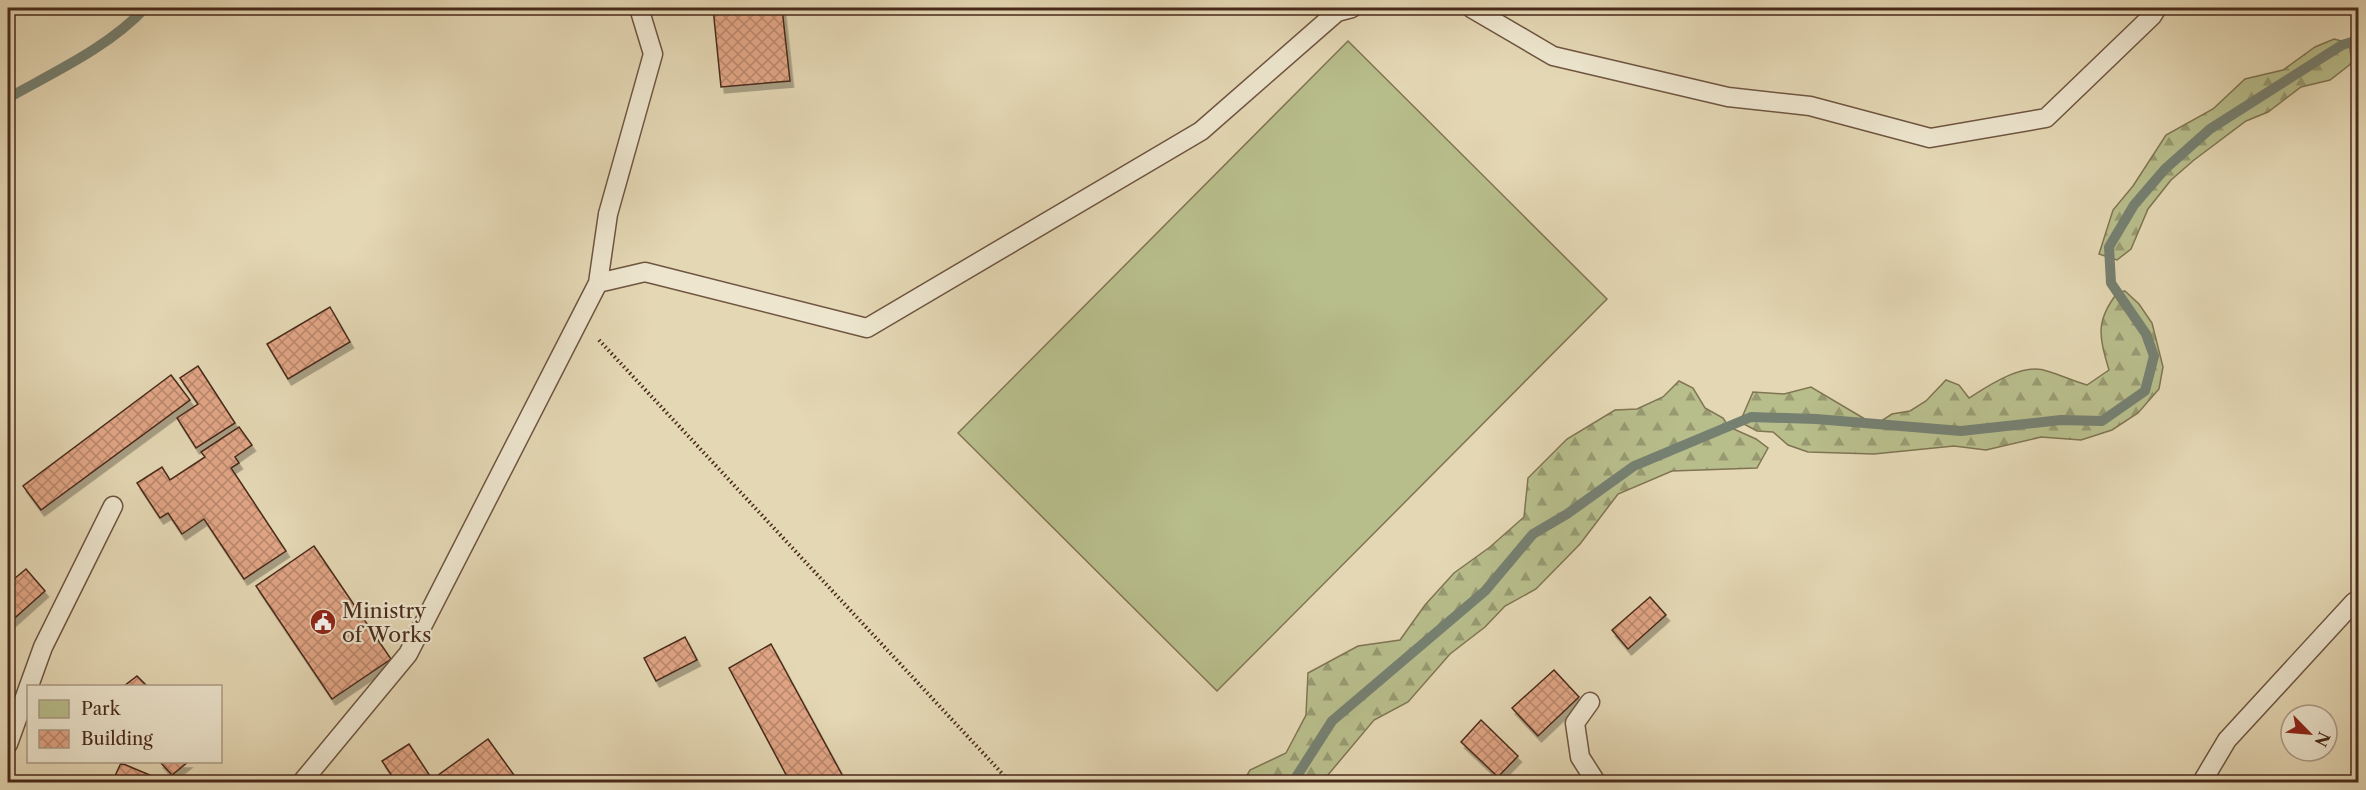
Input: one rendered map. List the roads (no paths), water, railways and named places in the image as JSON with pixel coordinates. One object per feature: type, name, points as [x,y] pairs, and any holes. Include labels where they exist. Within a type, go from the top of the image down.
[{"type":"lane","points":[[302,783],[408,654],[598,283],[608,214],[653,54],[639,8]]},
{"type":"lane","points":[[598,283],[645,272],[867,328],[1201,131],[1337,12],[1352,8]]},
{"type":"lane","points":[[1471,8],[1553,56],[1728,97],[1810,106],[1930,138],[2046,118],[2152,16],[2157,8]]},
{"type":"lane","points":[[29,685],[43,647],[113,506]]},
{"type":"lane","points":[[2202,783],[2227,740],[2354,602]]},
{"type":"lane","points":[[8,744],[27,691]]},
{"type":"lane","points":[[1590,702],[1575,723],[1580,757],[1596,783]]},
{"type":"waterway","points":[[8,98],[98,47],[131,22],[145,8]]},
{"type":"waterway","points":[[1293,782],[1332,721],[1485,591],[1533,534],[1567,514],[1634,466],[1751,417],[1816,419],[1961,431],[2061,420],[2102,421],[2145,391],[2154,356],[2146,334],[2111,283],[2109,247],[2134,205],[2165,169],[2210,129],[2342,45],[2358,40]]},
{"type":"place","name":"Ministry of Works","points":[[323,622]]}]
